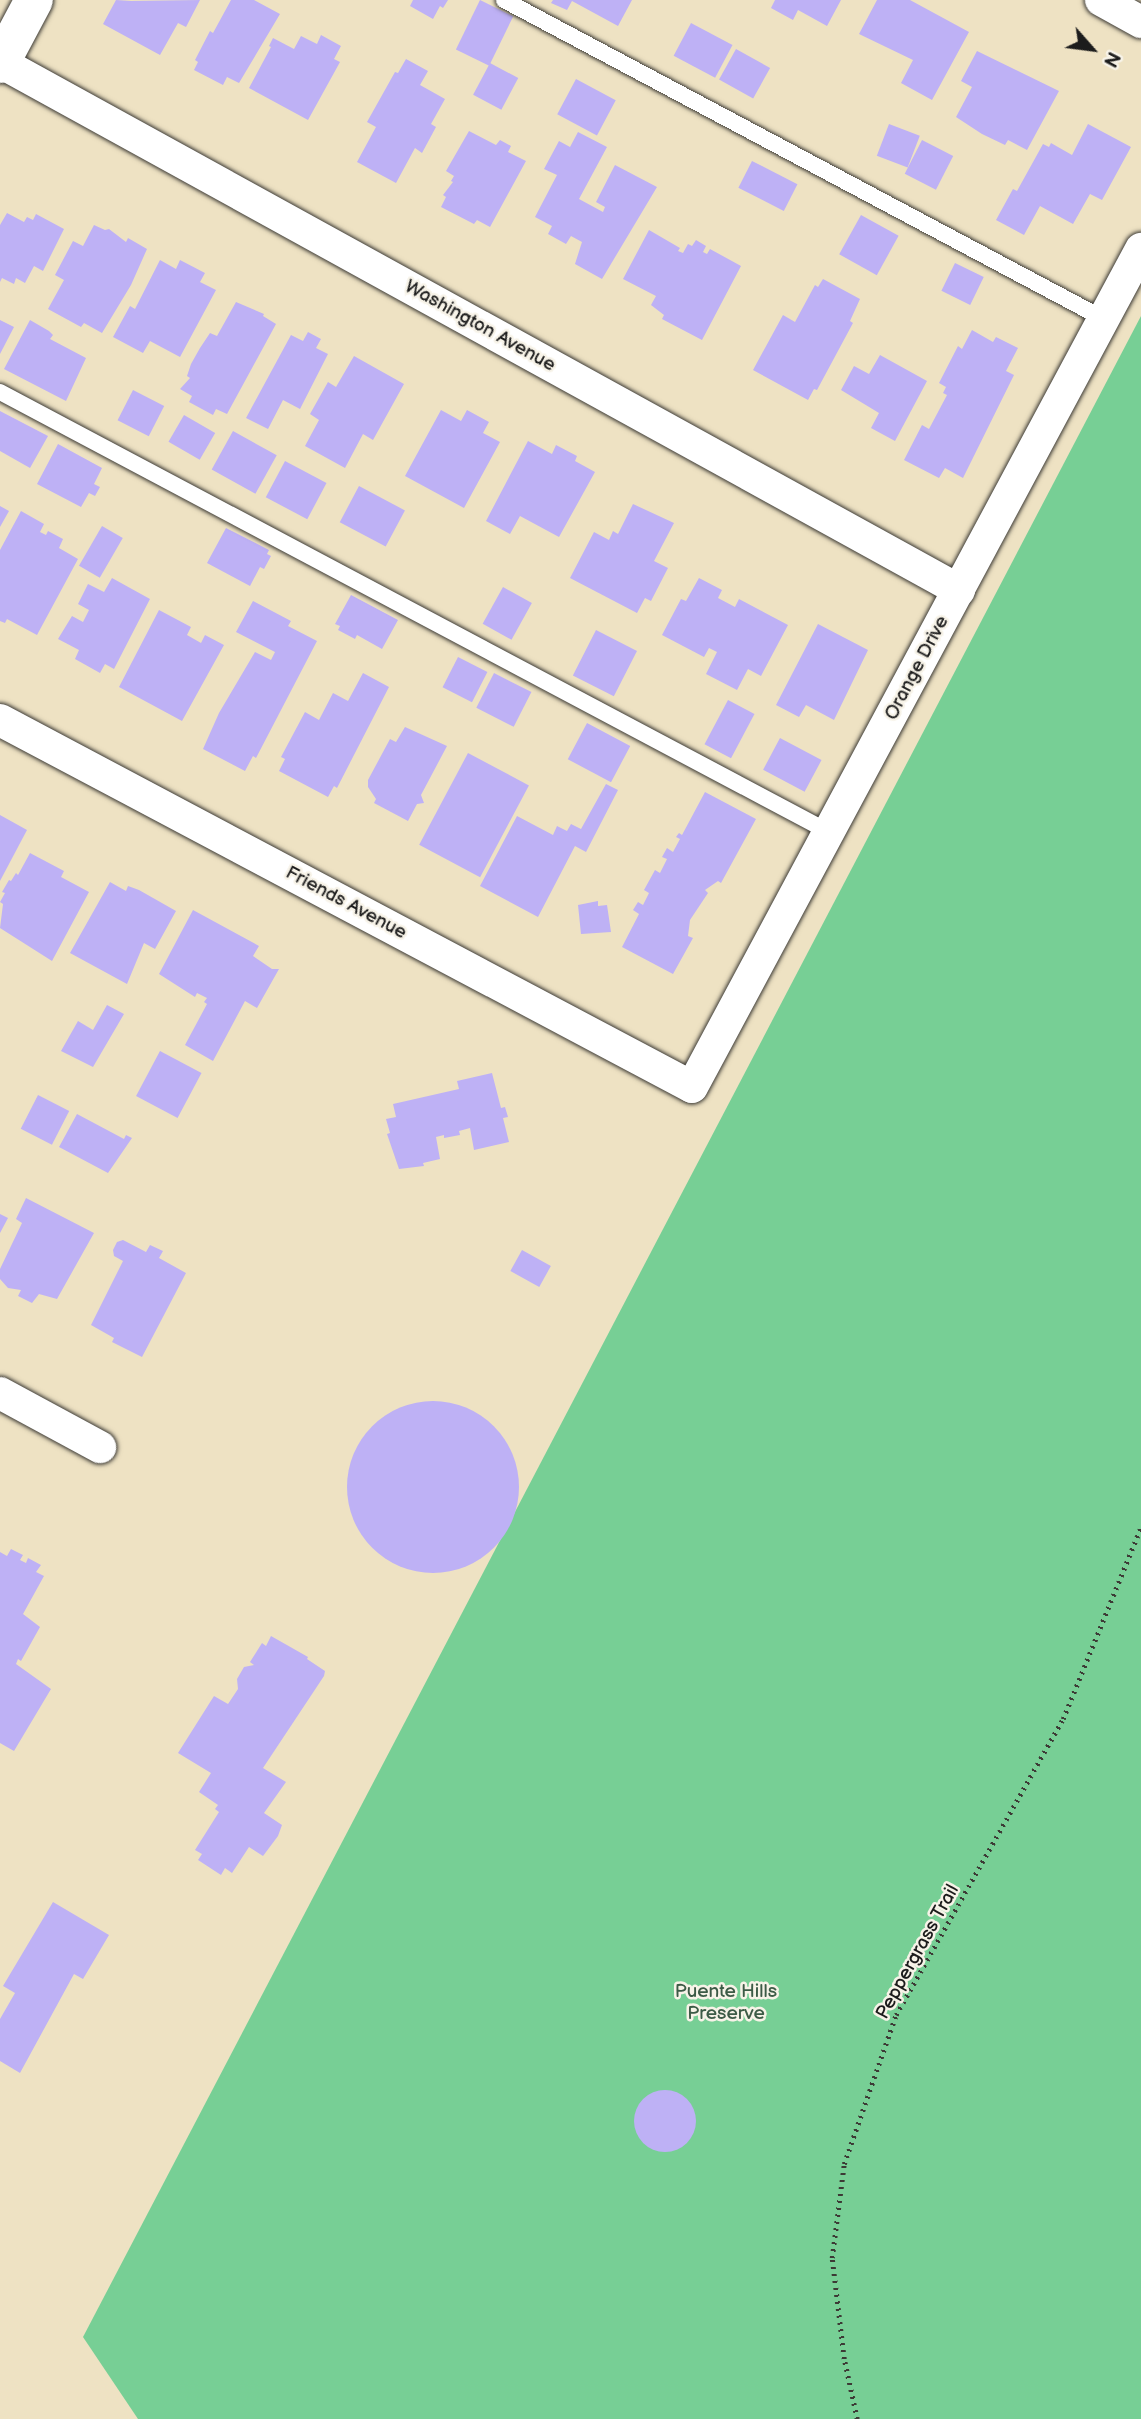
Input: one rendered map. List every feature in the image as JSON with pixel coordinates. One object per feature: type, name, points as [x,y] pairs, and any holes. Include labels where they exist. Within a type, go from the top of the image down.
[{"type":"street","points":[[0,63],[34,0]]},
{"type":"street","points":[[1101,0],[1141,22]]},
{"type":"street","name":"Washington Avenue","points":[[0,63],[959,590]]},
{"type":"street","name":"Orange Drive","points":[[692,1087],[1141,249]]},
{"type":"street","name":"Friends Avenue","points":[[0,720],[692,1087]]},
{"type":"street","points":[[0,1393],[100,1447]]},
{"type":"lane","points":[[505,0],[1104,319]]},
{"type":"lane","points":[[0,393],[829,832]]},
{"type":"path","name":"Peppergrass Trail","points":[[857,2419],[844,2359],[832,2259],[844,2164],[896,2015],[1063,1719],[1141,1527]]},
{"type":"green space","name":"Puente Hills Preserve","points":[[1141,316],[1141,2419],[138,2419],[83,2337]]},
{"type":"building","points":[[116,0],[200,0],[186,27],[178,23],[160,55],[103,24]]},
{"type":"building","points":[[231,0],[254,0],[280,14],[239,83],[227,77],[223,85],[194,70],[198,62],[195,60],[210,31],[213,33]]},
{"type":"building","points":[[413,0],[448,0],[443,8],[440,6],[433,19],[410,6]]},
{"type":"building","points":[[480,0],[513,16],[489,66],[456,49]]},
{"type":"building","points":[[553,0],[632,0],[618,26],[572,1],[567,10],[551,3]]},
{"type":"building","points":[[775,0],[841,0],[827,26],[798,10],[793,20],[771,8]]},
{"type":"building","points":[[877,0],[910,0],[969,32],[932,100],[901,83],[913,60],[859,34]]},
{"type":"building","points":[[691,23],[732,45],[715,78],[674,56]]},
{"type":"building","points":[[321,35],[341,46],[334,59],[340,62],[308,120],[249,88],[273,38],[294,49],[301,36],[317,44]]},
{"type":"building","points":[[736,49],[770,68],[753,99],[719,80]]},
{"type":"building","points":[[977,51],[1059,91],[1027,150],[1008,140],[1005,145],[956,117],[972,87],[961,81]]},
{"type":"building","points":[[406,59],[428,71],[420,85],[445,99],[431,124],[436,127],[422,153],[415,148],[396,183],[357,162],[376,127],[367,122],[395,72],[398,73]]},
{"type":"building","points":[[490,63],[518,78],[501,110],[473,95]]},
{"type":"building","points":[[576,79],[616,100],[597,135],[557,114]]},
{"type":"building","points":[[889,124],[920,136],[908,168],[877,156]]},
{"type":"building","points":[[1088,124],[1131,147],[1102,200],[1090,194],[1073,224],[1040,206],[1024,235],[996,220],[1013,189],[1017,191],[1043,144],[1049,147],[1051,143],[1072,155]]},
{"type":"building","points":[[469,131],[496,145],[500,140],[511,146],[508,152],[526,161],[490,227],[477,220],[474,224],[441,207],[446,197],[443,195],[453,182],[451,181],[454,176],[446,171]]},
{"type":"building","points":[[578,132],[607,147],[579,199],[603,212],[605,207],[596,202],[615,165],[657,187],[602,279],[575,264],[582,242],[571,236],[566,244],[548,234],[552,226],[535,217],[557,175],[544,169],[559,141],[570,147]]},
{"type":"building","points":[[922,140],[953,156],[936,190],[905,174]]},
{"type":"building","points":[[752,161],[797,184],[784,211],[738,188]]},
{"type":"building","points":[[7,213],[24,222],[27,217],[33,220],[36,214],[64,229],[43,271],[34,266],[25,283],[16,278],[14,284],[2,278],[0,282],[0,225]]},
{"type":"building","points":[[861,215],[899,236],[877,275],[839,254]]},
{"type":"building","points":[[94,225],[109,229],[126,242],[128,238],[147,249],[131,285],[102,333],[84,323],[81,327],[48,309],[64,280],[55,275],[73,241],[83,246]]},
{"type":"building","points":[[649,230],[680,248],[678,251],[683,253],[688,244],[692,246],[696,240],[706,246],[703,252],[707,254],[710,249],[741,266],[702,340],[662,319],[664,315],[651,305],[656,296],[623,279]]},
{"type":"building","points":[[160,260],[176,269],[180,260],[205,273],[200,282],[216,290],[180,357],[150,341],[143,353],[113,337],[130,306],[135,309]]},
{"type":"building","points":[[955,263],[984,277],[970,305],[941,291]]},
{"type":"building","points":[[823,279],[860,299],[850,321],[853,323],[817,390],[814,389],[808,400],[753,370],[783,315],[795,322],[815,285],[818,287]]},
{"type":"building","points":[[236,302],[264,314],[263,316],[276,324],[227,414],[216,409],[213,415],[189,402],[192,396],[180,389],[190,378],[187,376],[191,364],[200,348],[210,333],[217,336]]},
{"type":"building","points":[[0,320],[14,327],[0,354]]},
{"type":"building","points":[[30,320],[49,331],[53,335],[50,339],[86,358],[66,401],[4,369]]},
{"type":"building","points":[[972,330],[993,342],[996,337],[1018,348],[1006,371],[1014,375],[963,478],[945,468],[939,478],[904,460],[922,425],[929,429],[947,395],[943,393],[946,387],[939,383],[958,346],[962,349]]},
{"type":"building","points":[[308,332],[321,339],[316,348],[328,354],[300,409],[283,400],[268,429],[246,418],[291,335],[303,341]]},
{"type":"building","points":[[880,355],[927,381],[895,441],[871,428],[879,413],[841,390],[854,366],[869,374]]},
{"type":"building","points":[[354,356],[404,384],[373,440],[363,434],[345,468],[305,446],[319,420],[310,414],[328,382],[336,387]]},
{"type":"building","points":[[133,390],[164,406],[149,436],[118,420]]},
{"type":"building","points":[[441,410],[461,421],[467,410],[489,422],[483,433],[500,442],[464,508],[405,476]]},
{"type":"building","points":[[0,411],[48,436],[30,468],[0,451]]},
{"type":"building","points":[[184,415],[215,433],[200,460],[168,442]]},
{"type":"building","points":[[233,431],[277,455],[255,494],[212,469]]},
{"type":"building","points":[[528,441],[552,454],[556,445],[577,456],[575,461],[595,472],[559,537],[520,516],[510,534],[486,521]]},
{"type":"building","points":[[58,444],[102,468],[94,484],[100,487],[95,496],[89,493],[81,507],[37,484]]},
{"type":"building","points":[[285,461],[326,483],[307,519],[266,497]]},
{"type":"building","points":[[359,486],[405,510],[386,547],[340,522]]},
{"type":"building","points":[[633,504],[674,523],[654,561],[668,568],[651,601],[645,598],[637,613],[570,578],[594,532],[609,540],[613,531],[618,534]]},
{"type":"building","points":[[0,506],[9,511],[0,527]]},
{"type":"building","points":[[21,511],[44,524],[40,532],[46,535],[48,531],[63,539],[59,548],[78,559],[37,635],[7,619],[5,623],[0,621],[0,550]]},
{"type":"building","points":[[102,526],[123,538],[100,578],[79,566]]},
{"type":"building","points":[[226,528],[269,550],[267,554],[271,556],[264,569],[260,567],[250,586],[207,563]]},
{"type":"building","points":[[112,578],[150,599],[114,669],[105,664],[100,673],[75,659],[79,650],[58,639],[72,616],[83,622],[89,610],[78,604],[88,584],[104,592]]},
{"type":"building","points":[[699,578],[722,590],[718,598],[735,607],[739,599],[788,625],[761,676],[748,669],[737,690],[706,674],[717,652],[709,648],[704,657],[662,635],[681,599],[686,601]]},
{"type":"building","points":[[503,587],[532,603],[512,640],[483,624]]},
{"type":"building","points":[[351,595],[398,620],[382,649],[357,635],[355,639],[338,630],[340,626],[335,624]]},
{"type":"building","points":[[253,601],[291,621],[288,626],[317,641],[256,758],[253,756],[245,771],[203,749],[219,713],[255,652],[271,660],[275,652],[236,632]]},
{"type":"building","points":[[159,610],[191,627],[187,635],[201,643],[205,635],[224,645],[182,721],[119,687]]},
{"type":"building","points":[[818,624],[868,650],[834,720],[806,705],[799,717],[776,705]]},
{"type":"building","points":[[596,630],[637,651],[614,696],[573,675]]},
{"type":"building","points":[[458,657],[487,672],[472,702],[443,687]]},
{"type":"building","points":[[363,673],[389,687],[337,788],[334,786],[328,797],[279,771],[285,759],[281,757],[305,712],[319,720],[333,693],[348,701]]},
{"type":"building","points":[[494,673],[531,692],[514,727],[476,708]]},
{"type":"building","points":[[728,700],[754,714],[731,758],[705,744]]},
{"type":"building","points":[[587,723],[630,746],[611,782],[568,759]]},
{"type":"building","points":[[405,727],[447,746],[421,795],[424,803],[417,804],[408,821],[374,803],[376,799],[368,787],[368,780],[390,739],[396,742]]},
{"type":"building","points":[[780,738],[821,760],[805,792],[763,770]]},
{"type":"building","points":[[468,753],[529,785],[480,877],[419,845]]},
{"type":"building","points":[[606,784],[618,790],[586,852],[575,846],[538,917],[480,886],[517,816],[553,835],[557,826],[567,831],[571,824],[581,829]]},
{"type":"building","points":[[705,792],[756,819],[721,883],[718,881],[705,890],[708,893],[690,920],[688,936],[693,938],[673,974],[622,947],[639,914],[633,910],[638,902],[643,905],[649,893],[644,890],[655,870],[660,873],[667,859],[662,857],[667,848],[673,852],[680,839],[676,837],[679,833],[682,835]]},
{"type":"building","points":[[0,815],[27,830],[0,881]]},
{"type":"building","points":[[30,853],[64,871],[61,877],[89,892],[52,961],[0,928],[3,904],[0,902],[5,893],[2,892],[9,880],[11,881],[16,873],[18,875]]},
{"type":"building","points":[[110,882],[126,891],[128,886],[139,890],[176,911],[155,949],[144,943],[127,984],[70,953]]},
{"type":"building","points":[[598,901],[598,906],[607,905],[611,932],[581,934],[578,905]]},
{"type":"building","points":[[193,910],[259,946],[253,956],[272,969],[279,969],[257,1008],[245,1001],[213,1061],[185,1045],[207,1004],[204,1002],[207,998],[197,993],[195,997],[159,974]]},
{"type":"building","points":[[107,1005],[124,1014],[93,1067],[61,1051],[78,1021],[93,1030]]},
{"type":"building","points":[[160,1051],[201,1073],[178,1118],[136,1096]]},
{"type":"building","points":[[492,1073],[501,1108],[505,1107],[508,1117],[503,1118],[509,1142],[474,1150],[470,1128],[459,1131],[460,1135],[436,1137],[440,1159],[423,1163],[424,1166],[399,1169],[387,1134],[390,1133],[386,1119],[396,1117],[393,1104],[459,1089],[457,1081]]},
{"type":"building","points":[[38,1095],[69,1111],[52,1145],[21,1129]]},
{"type":"building","points":[[77,1114],[124,1139],[126,1135],[132,1138],[108,1173],[59,1147]]},
{"type":"building","points":[[26,1198],[94,1233],[57,1299],[39,1294],[32,1303],[18,1296],[21,1290],[8,1288],[0,1279],[0,1269],[22,1223],[16,1219]]},
{"type":"building","points":[[0,1214],[8,1218],[0,1233]]},
{"type":"building","points":[[123,1240],[146,1252],[150,1245],[163,1251],[159,1258],[186,1273],[142,1357],[112,1342],[114,1338],[91,1325],[123,1261],[114,1256],[113,1250],[117,1242]]},
{"type":"building","points":[[522,1250],[551,1266],[539,1287],[510,1271]]},
{"type":"building","points":[[433,1401],[466,1408],[493,1427],[512,1454],[519,1487],[512,1520],[493,1547],[466,1566],[433,1573],[400,1566],[373,1547],[354,1520],[347,1487],[354,1454],[373,1427],[400,1408]]},
{"type":"building","points":[[11,1549],[23,1555],[20,1560],[26,1563],[28,1558],[41,1565],[36,1572],[44,1576],[23,1614],[40,1627],[21,1661],[18,1659],[16,1664],[51,1689],[14,1751],[0,1743],[0,1552],[7,1556]]},
{"type":"building","points":[[271,1636],[308,1657],[307,1659],[325,1671],[324,1676],[263,1768],[286,1782],[264,1813],[282,1825],[278,1836],[263,1856],[249,1847],[232,1873],[225,1868],[221,1875],[198,1860],[202,1854],[195,1850],[219,1812],[215,1809],[218,1805],[199,1792],[211,1773],[178,1753],[214,1696],[228,1704],[238,1689],[237,1679],[244,1667],[254,1665],[250,1662],[262,1643],[266,1646]]},
{"type":"building","points":[[53,1902],[109,1935],[83,1979],[74,1974],[20,2073],[0,2061],[0,2019],[15,1993],[3,1986]]},
{"type":"building","points":[[665,2090],[687,2099],[696,2121],[687,2143],[665,2152],[643,2143],[634,2121],[643,2099]]}]
